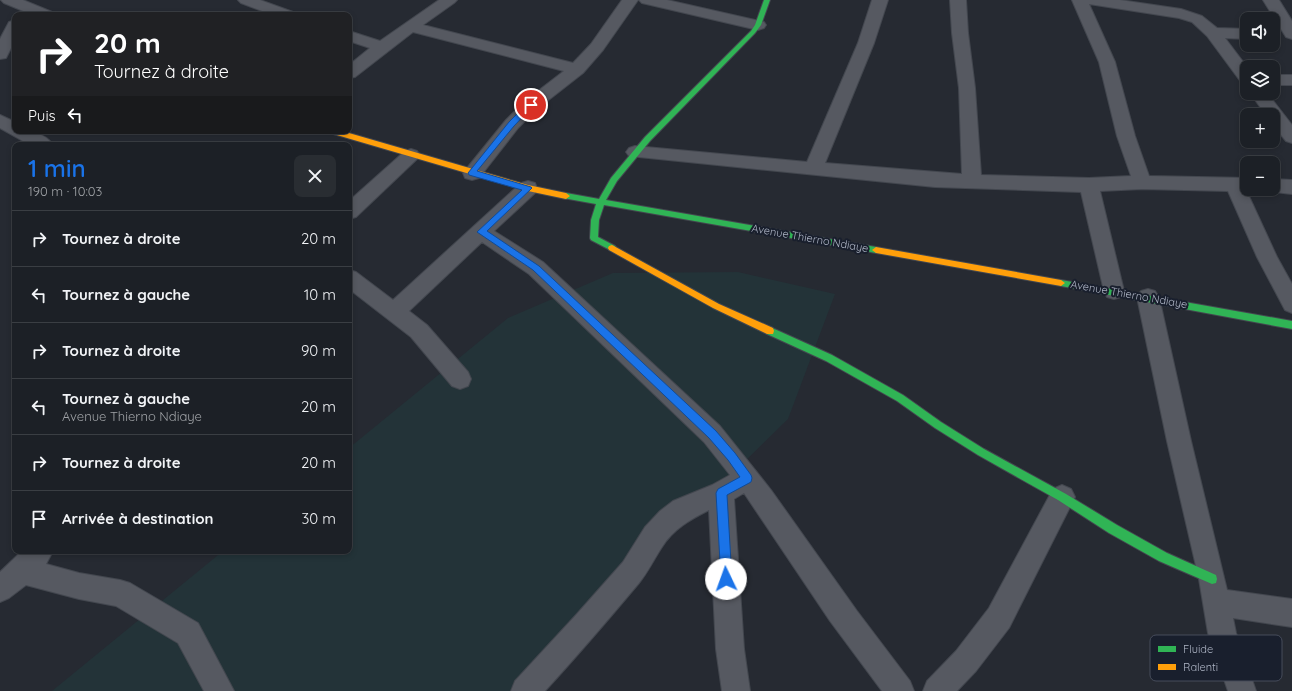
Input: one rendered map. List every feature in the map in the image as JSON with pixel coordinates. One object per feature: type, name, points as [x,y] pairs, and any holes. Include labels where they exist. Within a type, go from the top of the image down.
[{"type":"street","points":[[9,0],[22,10],[32,12]]},
{"type":"street","points":[[246,0],[280,12]]},
{"type":"street","points":[[352,72],[382,47],[447,0]]},
{"type":"street","points":[[472,173],[512,124],[531,105],[577,69],[602,41],[630,0]]},
{"type":"street","points":[[647,0],[758,25]]},
{"type":"street","points":[[767,0],[758,25],[724,63],[635,152],[601,203],[591,228],[591,233],[594,238],[600,243],[716,306],[829,358],[900,398],[938,425],[981,452],[1062,497],[1113,529],[1163,557],[1214,591],[1292,613]]},
{"type":"street","points":[[814,169],[827,133],[874,24],[880,0]]},
{"type":"street","points":[[958,0],[957,14],[967,90],[968,147],[972,180]]},
{"type":"street","points":[[1080,0],[1107,62],[1126,136],[1142,182]]},
{"type":"street","points":[[1091,0],[1146,5],[1197,19],[1213,33],[1240,69]]},
{"type":"street","points":[[1271,0],[1292,35]]},
{"type":"street","points":[[411,27],[577,69]]},
{"type":"street","points":[[0,54],[12,31]]},
{"type":"street","points":[[1213,33],[1240,34]]},
{"type":"street","points":[[1280,35],[1292,35]]},
{"type":"street","points":[[352,37],[382,47]]},
{"type":"street","points":[[1280,80],[1292,80]]},
{"type":"street","points":[[1264,100],[1292,136]]},
{"type":"street","points":[[0,121],[12,127]]},
{"type":"street","points":[[24,134],[38,142]]},
{"type":"street","name":"Avenue Thierno Ndiaye","points":[[343,134],[472,173],[528,188],[601,203],[1114,291],[1292,324]]},
{"type":"street","points":[[635,152],[898,177],[1089,185],[1142,182],[1240,185]]},
{"type":"street","points":[[352,209],[411,155]]},
{"type":"street","points":[[1089,185],[1114,291]]},
{"type":"street","points":[[1280,186],[1292,187]]},
{"type":"street","points":[[394,312],[528,188]]},
{"type":"street","points":[[1245,196],[1267,257],[1292,304]]},
{"type":"street","points":[[481,232],[536,268],[712,434],[732,456],[840,611],[900,691]]},
{"type":"street","points":[[352,281],[419,331],[460,379]]},
{"type":"street","points":[[1148,298],[1223,635]]},
{"type":"street","points":[[525,691],[586,625],[632,571],[654,536],[668,520],[682,510],[721,493],[747,478]]},
{"type":"street","points":[[721,493],[730,649],[736,691]]},
{"type":"street","points":[[937,691],[966,661],[998,618],[1062,497]]},
{"type":"street","points":[[0,589],[22,571],[37,554]]},
{"type":"street","points":[[22,571],[79,586],[120,593],[188,633],[220,691]]},
{"type":"street","points":[[1239,681],[1242,691]]},
{"type":"shaded area","points":[[738,272],[835,294],[788,419],[511,691],[52,691],[219,554],[352,554],[352,446],[508,318],[613,273]]},
{"type":"traffic: fast","points":[[612,248],[594,238],[595,220],[602,200],[614,179],[648,139],[753,32],[758,25],[767,0]]},
{"type":"traffic: fast","points":[[566,196],[876,250]]},
{"type":"traffic: fast","points":[[1061,283],[1292,325]]},
{"type":"traffic: fast","points":[[770,331],[829,358],[900,398],[938,425],[981,452],[1062,497],[1113,529],[1163,557],[1212,579]]},
{"type":"traffic: slow","points":[[343,134],[528,188],[566,196]]},
{"type":"traffic: slow","points":[[612,248],[716,306],[770,331]]},
{"type":"traffic: slow","points":[[876,250],[1061,283]]},
{"type":"route","points":[[531,105],[512,124],[472,173],[528,188],[481,232],[536,268],[682,405],[732,456],[747,478],[721,493],[726,579]]}]
